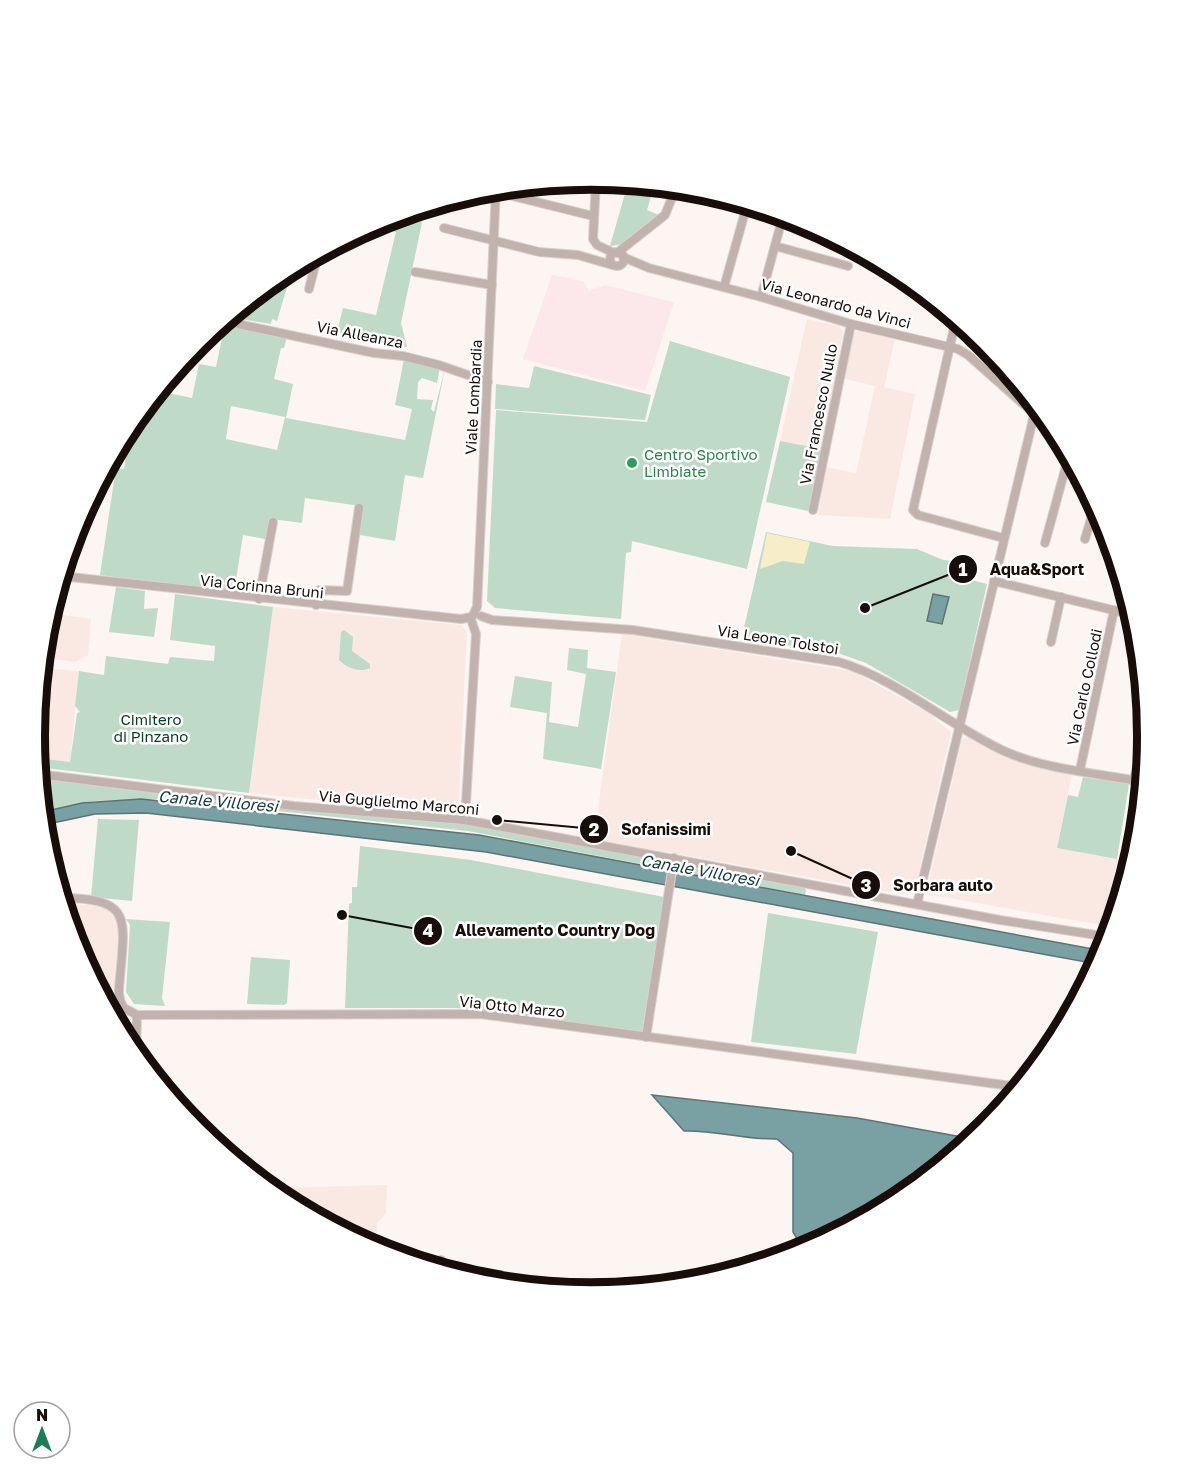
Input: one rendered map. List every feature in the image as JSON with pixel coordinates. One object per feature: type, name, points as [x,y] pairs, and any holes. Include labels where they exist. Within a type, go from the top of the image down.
[{"type":"street","points":[[595,190],[593,216],[595,243],[618,258],[626,245],[666,214],[673,196]]},
{"type":"street","points":[[528,200],[529,194]]},
{"type":"street","points":[[514,196],[593,216]]},
{"type":"street","name":"Viale Lombardia","points":[[465,820],[488,382],[493,199]]},
{"type":"street","points":[[724,287],[745,213]]},
{"type":"street","points":[[761,297],[781,224]]},
{"type":"street","name":"Via Leonardo da Vinci","points":[[444,228],[539,252],[618,258],[850,324],[948,346],[968,355],[1022,402]]},
{"type":"street","points":[[775,246],[848,266]]},
{"type":"street","points":[[309,289],[315,265]]},
{"type":"street","points":[[415,272],[492,285]]},
{"type":"street","name":"Via Alleanza","points":[[234,323],[374,353],[402,356],[439,365],[488,382]]},
{"type":"street","name":"Via Francesco Nullo","points":[[813,510],[850,324]]},
{"type":"street","points":[[954,327],[914,512],[1003,538]]},
{"type":"street","points":[[994,378],[996,370]]},
{"type":"street","points":[[916,904],[1003,538],[1037,422]]},
{"type":"street","points":[[1045,543],[1066,467]]},
{"type":"street","points":[[316,605],[319,590],[345,593],[347,591],[358,508]]},
{"type":"street","points":[[1085,539],[1091,518]]},
{"type":"street","points":[[259,599],[273,522]]},
{"type":"street","name":"Via Corinna Bruni","points":[[69,578],[477,620]]},
{"type":"street","points":[[994,581],[1123,612]]},
{"type":"street","points":[[1050,642],[1061,597]]},
{"type":"street","name":"Via Carlo Collodi","points":[[1080,770],[1114,610]]},
{"type":"street","name":"Via Leone Tolstoi","points":[[477,620],[633,630],[839,662],[868,674],[959,726],[1020,757],[1135,780]]},
{"type":"street","name":"Via Guglielmo Marconi","points":[[46,775],[294,806],[465,820],[674,863],[1099,935]]},
{"type":"street","points":[[646,1036],[674,863]]},
{"type":"street","points":[[70,899],[107,904],[118,911],[124,929],[119,995],[124,1008],[137,1015],[136,1038]]},
{"type":"street","name":"Via Otto Marzo","points":[[137,1015],[469,1013],[1010,1086]]},
{"type":"shaded area","points":[[552,275],[583,281],[589,291],[605,285],[674,302],[645,391],[523,359]]},
{"type":"shaded area","points":[[807,319],[839,326],[843,332],[822,449],[780,441]]},
{"type":"shaded area","points":[[859,331],[895,339],[884,387],[915,394],[890,519],[818,515],[826,467],[856,473],[875,386],[842,378],[853,334]]},
{"type":"shaded area","points":[[273,607],[461,625],[467,632],[458,814],[249,793]]},
{"type":"shaded area","points":[[59,614],[91,619],[88,655],[76,662],[51,659]]},
{"type":"shaded area","points":[[622,634],[852,671],[928,713],[951,732],[915,889],[907,895],[594,839]]},
{"type":"shaded area","points":[[50,669],[79,671],[70,762],[46,759],[46,700]]},
{"type":"shaded area","points":[[968,736],[1020,762],[1072,773],[1057,848],[1122,860],[1103,925],[926,894],[962,740]]},
{"type":"shaded area","points":[[72,904],[94,905],[107,909],[119,922],[113,999],[87,945]]},
{"type":"shaded area","points":[[123,1017],[132,1023],[132,1031]]},
{"type":"shaded area","points":[[387,1185],[386,1213],[377,1223],[376,1238],[318,1209],[285,1188]]},
{"type":"green space","points":[[626,191],[652,194],[647,210],[659,215],[624,244],[610,246]]},
{"type":"green space","points":[[423,217],[401,323],[407,347],[337,332],[343,308],[376,315],[396,232],[387,230]]},
{"type":"green space","points":[[289,282],[277,321],[272,319],[271,324],[239,319]]},
{"type":"green space","points":[[231,325],[287,337],[284,348],[281,348],[274,379],[293,384],[286,418],[405,440],[412,409],[395,405],[404,359],[440,367],[437,383],[422,378],[418,382],[417,399],[433,400],[431,409],[434,412],[445,368],[423,478],[405,475],[395,541],[360,535],[360,506],[305,498],[302,523],[272,519],[265,539],[243,535],[234,593],[100,575],[117,468],[124,469],[127,448],[167,393],[192,398],[199,364],[216,367],[223,333]],"holes":[[[231,406],[285,417],[277,450],[226,439]]]},
{"type":"green space","name":"Centro Sportivo Limbiate","points":[[670,341],[790,377],[747,569],[632,541],[631,552],[626,553],[621,619],[495,608],[487,601],[496,410],[647,422]]},
{"type":"green space","points":[[534,366],[651,395],[645,420],[495,409],[496,384],[529,388]]},
{"type":"green space","points":[[780,441],[822,449],[808,511],[766,502]]},
{"type":"green space","points":[[766,532],[833,546],[917,549],[943,560],[971,562],[968,579],[987,584],[959,710],[950,712],[866,663],[835,652],[749,640],[743,632]]},
{"type":"green space","points":[[116,587],[145,591],[144,609],[158,608],[154,637],[109,632]]},
{"type":"green space","name":"Cimitero di Pinzano","points":[[175,594],[273,607],[249,793],[46,768],[46,759],[70,762],[77,713],[80,712],[75,706],[79,671],[104,675],[106,656],[168,664],[170,657],[214,661],[215,646],[170,640]]},
{"type":"green space","points":[[344,630],[353,637],[352,651],[370,664],[370,668],[353,669],[339,660],[341,632]]},
{"type":"green space","points":[[569,648],[588,650],[587,668],[616,672],[601,769],[543,759],[547,713],[510,707],[515,676],[552,682],[549,722],[578,727],[586,674],[567,670]]},
{"type":"green space","points":[[1083,777],[1129,784],[1117,859],[1057,848],[1068,795],[1078,797]]},
{"type":"green space","points":[[47,779],[457,823],[672,861],[672,870],[468,831],[162,799],[94,801],[50,810]]},
{"type":"green space","points":[[98,819],[139,820],[132,901],[91,897]]},
{"type":"green space","points":[[360,846],[471,860],[664,897],[642,1031],[456,1008],[345,1008],[349,904],[352,903],[352,887],[357,887]]},
{"type":"green space","points":[[677,864],[803,887],[806,890],[805,895],[675,871]]},
{"type":"green space","points":[[768,913],[878,932],[856,1054],[751,1042]]},
{"type":"green space","points":[[126,919],[170,922],[162,998],[165,1006],[134,1004],[126,992],[130,925]]},
{"type":"green space","points":[[251,957],[290,960],[287,1003],[284,1005],[247,1004]]},
{"type":"sand","points":[[767,533],[810,542],[804,564],[783,561],[760,569]]},
{"type":"water","points":[[933,594],[949,597],[942,624],[927,621]]},
{"type":"water","name":"Canale Villoresi","points":[[141,799],[479,835],[1093,949],[1087,962],[486,852],[146,813],[95,814],[52,823],[50,810],[82,803]]},
{"type":"water","points":[[652,1095],[857,1118],[961,1137],[894,1190],[832,1226],[798,1241],[793,1232],[793,1153],[777,1139],[684,1131]]},
{"type":"place","name":"Centro Sportivo Limbiate","points":[[632,463]]},
{"type":"place","name":"Aqua&Sport","points":[[865,608]]},
{"type":"place","name":"Sofanissimi","points":[[497,820]]},
{"type":"place","name":"Sorbara auto","points":[[791,851]]},
{"type":"place","name":"Allevamento Country Dog","points":[[342,915]]}]
